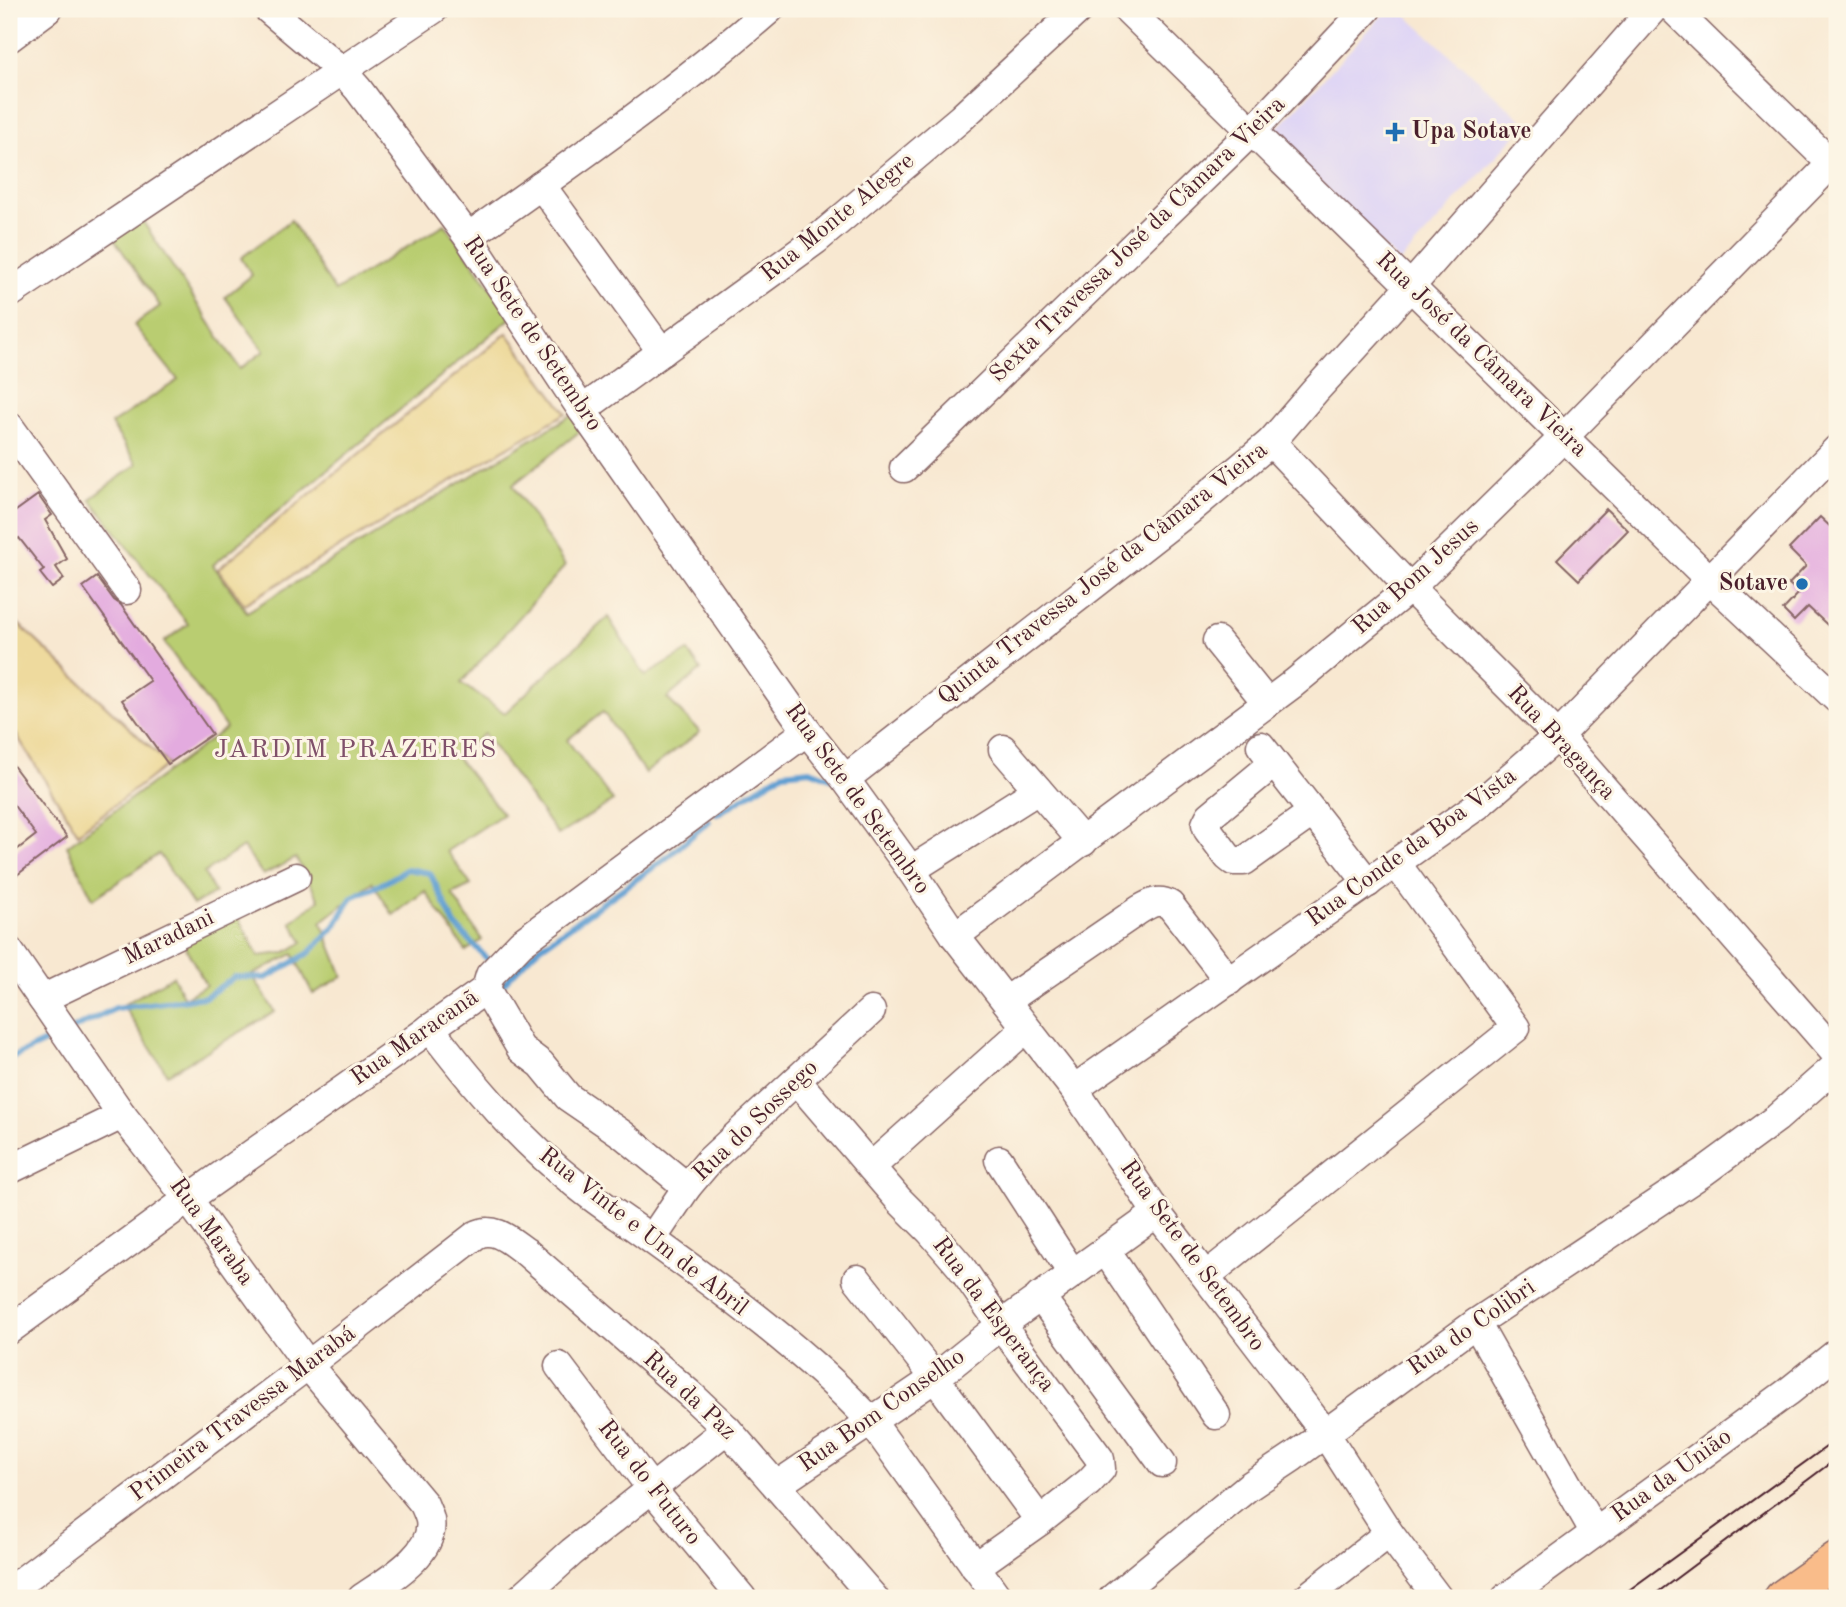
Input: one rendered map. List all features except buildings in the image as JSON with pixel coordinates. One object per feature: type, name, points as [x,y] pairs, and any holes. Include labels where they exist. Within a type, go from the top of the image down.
[{"type":"main road","points":[[1782,1598],[1837,1559]]},
{"type":"street","points":[[9,38],[48,9]]},
{"type":"street","name":"Rua Sete de Setembro","points":[[268,9],[342,71],[358,89],[468,237],[582,410],[807,731],[911,870],[955,936],[1074,1089],[1157,1213],[1325,1433],[1389,1533],[1438,1598]]},
{"type":"street","points":[[9,295],[434,9]]},
{"type":"street","points":[[468,237],[645,111],[771,9]]},
{"type":"street","name":"Rua Monte Alegre","points":[[582,410],[816,240],[961,118],[1079,9]]},
{"type":"street","name":"Rua José da Câmara Vieira","points":[[1127,9],[1711,581],[1837,699]]},
{"type":"street","name":"Sexta Travessa José da Câmara Vieira","points":[[904,468],[1252,131],[1367,9]]},
{"type":"street","name":"Quinta Travessa José da Câmara Vieira","points":[[845,779],[1191,509],[1271,442],[1653,9]]},
{"type":"street","points":[[1674,9],[1835,163]]},
{"type":"street","name":"Rua Bom Jesus","points":[[955,936],[1267,703],[1410,588],[1565,436],[1835,163]]},
{"type":"street","points":[[541,185],[662,352]]},
{"type":"street","points":[[9,426],[127,590]]},
{"type":"street","name":"Rua Bragança","points":[[1271,442],[1410,588],[1558,736],[1837,1055]]},
{"type":"street","name":"Rua Conde da Boa Vista","points":[[1074,1089],[1478,805],[1558,736],[1837,449]]},
{"type":"street","points":[[1217,641],[1267,703]]},
{"type":"street","name":"Rua Maracanã","points":[[9,1330],[188,1199],[486,989],[490,975],[521,943],[807,731]]},
{"type":"street","points":[[1003,749],[1083,842]]},
{"type":"street","points":[[1313,812],[1244,861],[1238,862],[1228,857],[1206,824],[1209,816],[1268,754],[1313,812],[1368,883]]},
{"type":"street","points":[[911,870],[1038,790]]},
{"type":"street","points":[[1206,1276],[1516,1028],[1396,863]]},
{"type":"street","name":"Maradani","points":[[42,999],[296,877]]},
{"type":"street","points":[[1006,1001],[1139,910],[1157,901],[1170,905],[1228,981]]},
{"type":"street","name":"Rua Maraba","points":[[9,951],[122,1115],[188,1199],[308,1365],[424,1504],[431,1521],[427,1540],[414,1560],[362,1598]]},
{"type":"street","points":[[486,989],[522,1049],[541,1064],[569,1097],[622,1134],[687,1187]]},
{"type":"street","name":"Rua do Sossego","points":[[652,1240],[687,1187],[732,1138],[871,1012]]},
{"type":"street","name":"Rua Vinte e Um de Abril","points":[[430,1028],[474,1086],[548,1160],[579,1187],[799,1353],[849,1397],[871,1422]]},
{"type":"street","points":[[870,1167],[1025,1029]]},
{"type":"street","name":"Rua do Colibri","points":[[1113,1598],[1212,1515],[1476,1323],[1702,1173],[1777,1118],[1837,1065]]},
{"type":"street","name":"Rua da Esperança","points":[[797,1081],[870,1167],[961,1267],[1101,1459],[1098,1474],[1040,1521]]},
{"type":"street","points":[[9,1170],[122,1115]]},
{"type":"street","points":[[999,1160],[1072,1273]]},
{"type":"street","name":"Rua Bom Conselho","points":[[777,1485],[935,1378],[1001,1325],[1157,1213]]},
{"type":"street","name":"Rua da Paz","points":[[476,1235],[491,1231],[502,1235],[526,1252],[692,1396],[727,1429],[874,1598]]},
{"type":"street","name":"Primeira Travessa Marabá","points":[[9,1591],[476,1235]]},
{"type":"street","points":[[1106,1251],[1216,1415]]},
{"type":"street","points":[[858,1279],[1040,1521],[975,1567]]},
{"type":"street","points":[[1041,1296],[1162,1463]]},
{"type":"street","points":[[1476,1323],[1595,1532]]},
{"type":"street","name":"Rua da União","points":[[1506,1598],[1788,1392],[1837,1353]]},
{"type":"street","name":"Rua do Futuro","points":[[559,1366],[651,1488],[742,1598]]},
{"type":"street","points":[[871,1422],[999,1598]]},
{"type":"street","points":[[521,1598],[572,1552],[727,1429]]},
{"type":"street","points":[[1306,1598],[1389,1533]]},
{"type":"shaded area","name":"Upa Sotave","points":[[1388,9],[1399,9],[1523,121],[1523,127],[1400,262],[1266,137],[1283,123]]},
{"type":"green space","points":[[140,217],[240,369],[264,351],[225,297],[252,275],[241,258],[291,220],[335,291],[445,224],[512,317],[213,565],[247,612],[575,413],[584,428],[513,485],[565,566],[461,683],[505,713],[608,617],[645,676],[688,651],[701,670],[667,698],[700,732],[645,773],[603,712],[567,740],[613,801],[558,835],[484,734],[456,757],[503,814],[447,851],[471,885],[452,894],[482,940],[466,951],[425,891],[393,915],[372,882],[321,922],[343,976],[313,994],[293,954],[252,975],[275,1012],[167,1074],[123,1005],[173,976],[184,998],[206,985],[182,941],[237,915],[258,956],[284,953],[303,942],[291,922],[319,900],[296,858],[263,875],[243,847],[204,873],[215,893],[193,905],[159,854],[93,899],[67,846],[226,728],[164,642],[188,624],[90,499],[137,464],[111,424],[178,380],[134,325],[160,306],[112,236]]},
{"type":"sand","points":[[507,333],[566,413],[244,604],[218,569]]},
{"type":"sand","points":[[9,615],[168,764],[78,833],[9,723]]},
{"type":"waterway","points":[[717,814],[783,773],[810,770],[833,779]]},
{"type":"waterway","points":[[500,987],[535,951],[665,859],[709,821]]},
{"type":"waterway","points":[[71,1030],[116,1008],[205,997],[235,977],[266,978],[309,953],[335,926],[352,897],[407,869],[430,873],[455,925],[490,962]]},
{"type":"waterway","points":[[9,1059],[58,1036]]},
{"type":"tram line","points":[[1618,1598],[1837,1439]]},
{"type":"tram line","points":[[1650,1598],[1837,1458]]},
{"type":"place","name":"Upa Sotave","points":[[1395,132]]},
{"type":"place","name":"Sotave","points":[[1802,584]]},
{"type":"district","name":"JARDIM PRAZERES","points":[[356,750]]}]
